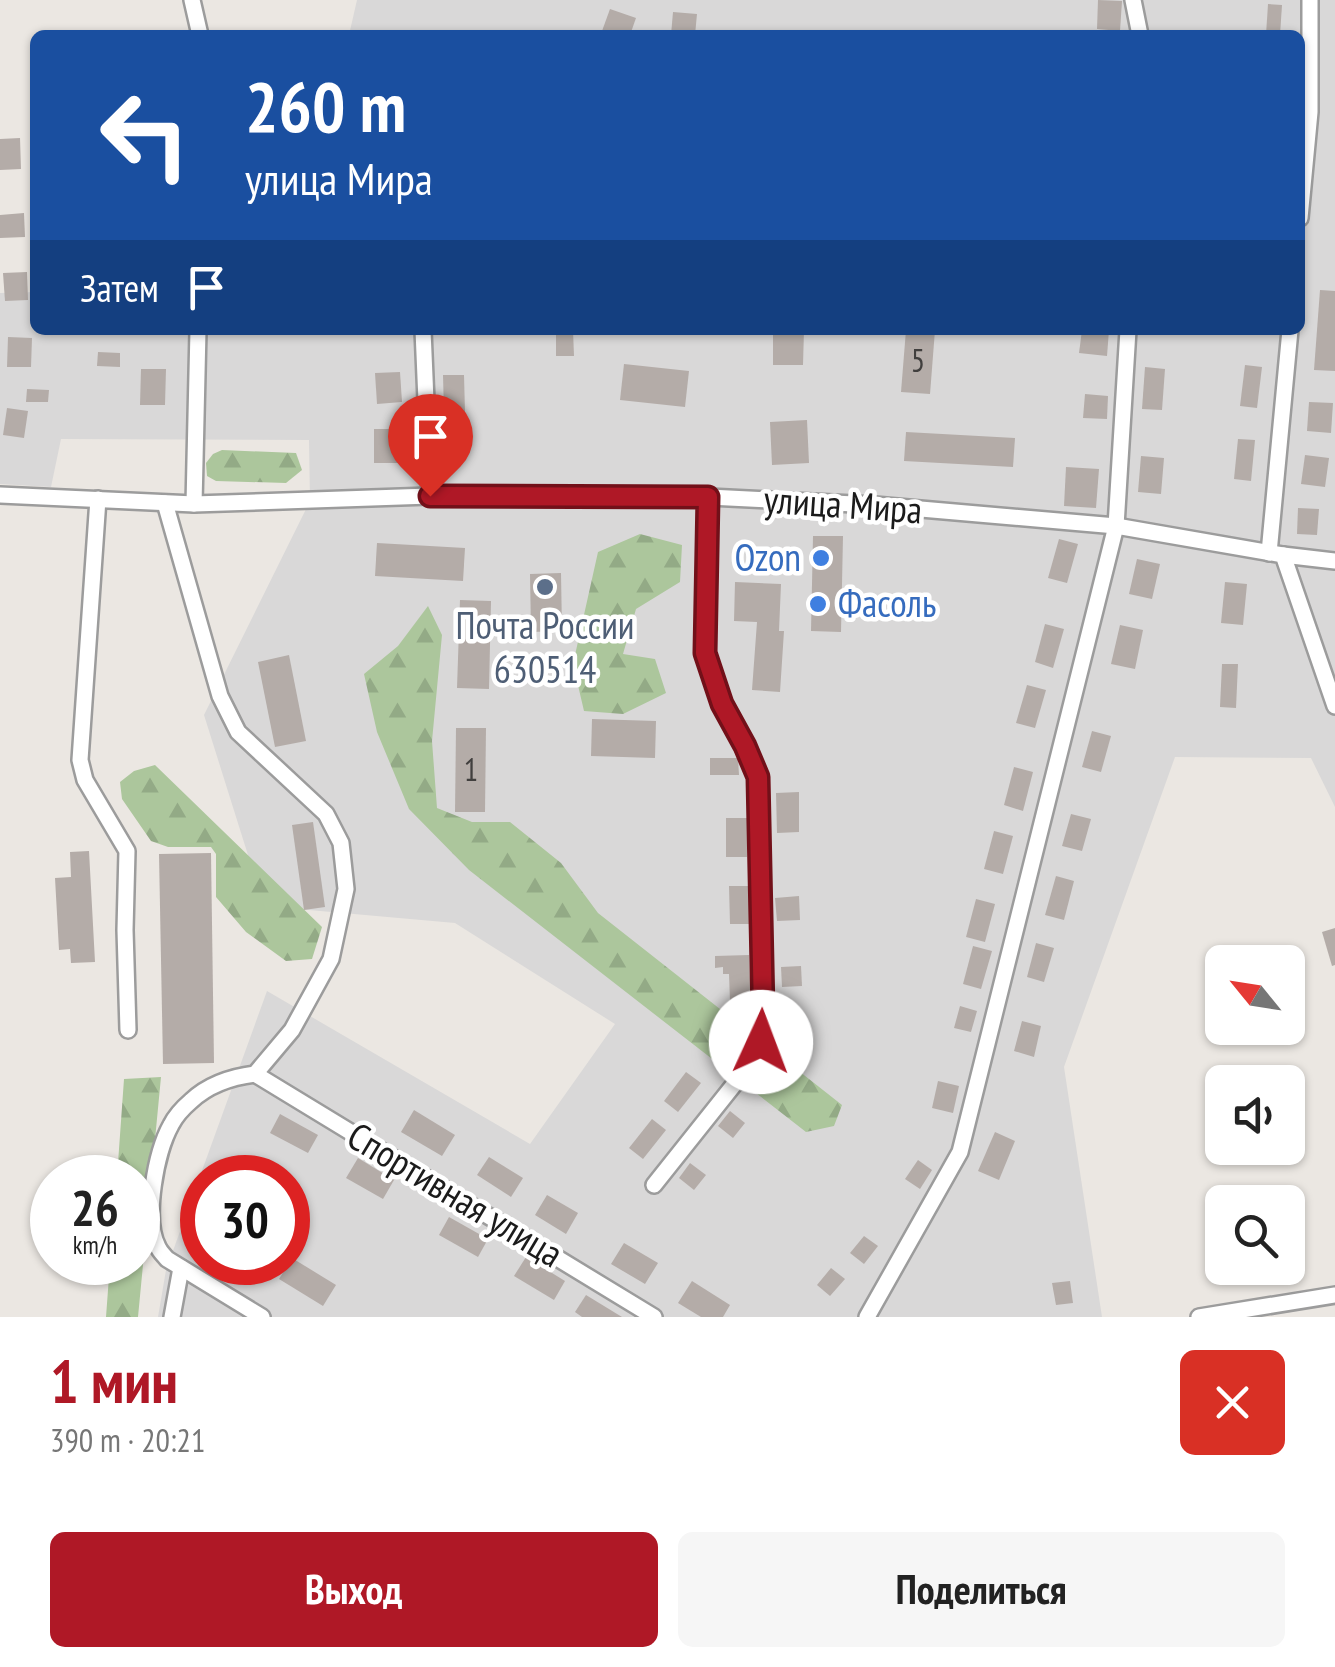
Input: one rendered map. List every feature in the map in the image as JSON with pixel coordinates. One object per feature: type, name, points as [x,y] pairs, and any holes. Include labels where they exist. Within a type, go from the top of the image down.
[{"type":"street","points":[[192,0],[199,30]]},
{"type":"street","points":[[1133,0],[1139,30]]},
{"type":"street","points":[[1305,165],[1310,112],[1310,0]]},
{"type":"street","points":[[194,504],[198,335]]},
{"type":"street","points":[[423,335],[430,496]]},
{"type":"street","points":[[866,1317],[960,1152],[1116,526],[1128,335]]},
{"type":"street","points":[[1290,335],[1276,554],[1335,706]]},
{"type":"street","name":"улица Мира","points":[[0,495],[194,504],[430,496],[708,497],[875,505],[1116,526],[1335,561]]},
{"type":"street","points":[[654,1185],[748,1067],[761,1042],[758,777],[722,704],[705,653],[708,497]]},
{"type":"street","points":[[98,499],[80,760],[86,780],[128,851],[128,1030]]},
{"type":"street","points":[[165,503],[220,696],[238,732],[326,814],[341,844],[346,889],[331,958],[292,1030],[255,1074],[214,1084],[192,1100],[171,1124],[152,1191],[151,1219],[157,1246],[180,1267]]},
{"type":"street","name":"Спортивная улица","points":[[255,1074],[654,1317]]},
{"type":"street","points":[[172,1317],[180,1273]]},
{"type":"street","points":[[209,1285],[262,1317]]},
{"type":"street","points":[[1199,1317],[1335,1295]]},
{"type":"shaded area","points":[[357,0],[1335,0],[1335,807],[1311,758],[1175,757],[1064,1067],[1102,1317],[158,1317],[166,1270],[180,1231],[180,1285],[310,1285],[310,1155],[208,1155],[267,991],[530,1144],[615,1024],[455,923],[264,906],[204,715],[310,501],[309,440],[61,439],[51,487],[0,484],[0,293],[30,292],[30,335],[1305,335],[1305,30],[350,30]]},
{"type":"green space","points":[[222,450],[296,453],[302,470],[286,483],[216,481],[207,476],[206,463]]},
{"type":"green space","points":[[640,534],[682,545],[680,582],[636,609],[623,654],[655,659],[666,693],[623,714],[584,711],[573,664],[598,552]]},
{"type":"green space","points":[[428,606],[442,635],[432,741],[437,808],[472,822],[510,822],[561,863],[598,913],[842,1105],[834,1126],[806,1132],[469,870],[409,809],[377,732],[364,674],[398,646]]},
{"type":"green space","points":[[155,765],[322,927],[312,959],[286,961],[246,932],[216,897],[216,854],[211,847],[168,847],[151,841],[122,799],[120,782],[134,771]]},
{"type":"green space","points":[[161,1077],[154,1155],[119,1155],[124,1079]]},
{"type":"green space","points":[[108,1285],[141,1285],[138,1317],[106,1317]]},
{"type":"building","points":[[1098,0],[1122,1],[1120,30],[1097,29]]},
{"type":"building","points":[[1268,4],[1282,5],[1280,30],[1266,30]]},
{"type":"building","points":[[610,9],[636,18],[632,30],[602,30]]},
{"type":"building","points":[[673,12],[697,14],[695,30],[671,30]]},
{"type":"building","points":[[20,138],[21,169],[0,170],[0,139]]},
{"type":"building","points":[[24,213],[25,237],[0,238],[0,215]]},
{"type":"building","points":[[27,272],[28,300],[5,301],[3,273]]},
{"type":"building","points":[[1320,290],[1335,291],[1335,371],[1314,370]]},
{"type":"building","points":[[556,335],[573,335],[574,356],[556,356]]},
{"type":"building","points":[[773,335],[804,335],[803,365],[773,365]]},
{"type":"building","points":[[906,335],[935,335],[930,394],[901,392]]},
{"type":"building","points":[[1081,335],[1109,335],[1107,356],[1079,353]]},
{"type":"building","points":[[8,337],[32,338],[31,367],[7,367]]},
{"type":"building","points":[[98,352],[120,353],[120,367],[97,366]]},
{"type":"building","points":[[624,364],[689,371],[685,407],[620,400]]},
{"type":"building","points":[[1245,365],[1262,367],[1257,408],[1240,406]]},
{"type":"building","points":[[1145,367],[1165,369],[1162,410],[1142,409]]},
{"type":"building","points":[[141,369],[166,369],[165,405],[140,405]]},
{"type":"building","points":[[400,372],[402,402],[377,404],[375,373]]},
{"type":"building","points":[[443,375],[464,375],[465,412],[444,412]]},
{"type":"building","points":[[27,389],[49,390],[48,402],[26,402]]},
{"type":"building","points":[[1085,394],[1108,396],[1107,419],[1083,418]]},
{"type":"building","points":[[1309,402],[1333,403],[1331,433],[1307,431]]},
{"type":"building","points":[[7,408],[28,411],[24,438],[3,435]]},
{"type":"building","points":[[807,420],[809,463],[772,465],[770,422]]},
{"type":"building","points":[[374,429],[402,429],[402,463],[374,463]]},
{"type":"building","points":[[906,432],[1015,438],[1013,467],[904,461]]},
{"type":"building","points":[[1238,439],[1255,440],[1251,481],[1234,479]]},
{"type":"building","points":[[1305,455],[1329,458],[1325,487],[1301,484]]},
{"type":"building","points":[[1141,456],[1164,458],[1161,494],[1138,492]]},
{"type":"building","points":[[1066,467],[1099,469],[1096,508],[1064,506]]},
{"type":"building","points":[[1298,508],[1319,509],[1317,535],[1297,534]]},
{"type":"building","points":[[813,536],[843,536],[841,632],[811,631]]},
{"type":"building","points":[[1059,539],[1078,544],[1067,583],[1048,578]]},
{"type":"building","points":[[377,543],[465,548],[463,581],[375,576]]},
{"type":"building","points":[[1137,559],[1160,564],[1152,599],[1129,594]]},
{"type":"building","points":[[561,573],[562,631],[531,632],[530,574]]},
{"type":"building","points":[[735,582],[781,584],[779,631],[784,631],[780,692],[752,690],[757,622],[734,621]]},
{"type":"building","points":[[1225,582],[1247,584],[1243,625],[1221,623]]},
{"type":"building","points":[[460,600],[491,601],[489,689],[457,688]]},
{"type":"building","points":[[1045,624],[1064,629],[1053,668],[1035,662]]},
{"type":"building","points":[[1120,625],[1143,630],[1135,669],[1111,664]]},
{"type":"building","points":[[289,655],[306,741],[275,747],[258,662]]},
{"type":"building","points":[[1222,664],[1238,664],[1236,708],[1220,707]]},
{"type":"building","points":[[1027,685],[1046,690],[1035,728],[1016,723]]},
{"type":"building","points":[[592,719],[656,721],[655,758],[591,756]]},
{"type":"building","points":[[456,728],[486,728],[485,812],[455,812]]},
{"type":"building","points":[[1092,731],[1111,736],[1101,772],[1082,767]]},
{"type":"building","points":[[710,758],[738,758],[739,775],[710,775]]},
{"type":"building","points":[[1014,767],[1033,772],[1023,811],[1004,805]]},
{"type":"building","points":[[799,792],[799,832],[777,833],[776,793]]},
{"type":"building","points":[[1071,814],[1091,819],[1082,851],[1062,846]]},
{"type":"building","points":[[726,818],[747,818],[747,857],[726,857]]},
{"type":"building","points":[[313,822],[325,907],[304,910],[292,825]]},
{"type":"building","points":[[994,831],[1013,836],[1003,874],[984,869]]},
{"type":"building","points":[[89,851],[95,962],[71,963],[70,949],[59,950],[55,878],[71,877],[70,852]]},
{"type":"building","points":[[211,853],[214,1063],[163,1064],[159,854]]},
{"type":"building","points":[[1056,876],[1074,881],[1064,920],[1045,915]]},
{"type":"building","points":[[729,886],[749,886],[750,924],[730,924]]},
{"type":"building","points":[[799,896],[800,920],[777,921],[775,898]]},
{"type":"building","points":[[976,899],[995,904],[985,942],[966,937]]},
{"type":"building","points":[[1335,928],[1335,965],[1332,966],[1322,932]]},
{"type":"building","points":[[1036,943],[1054,948],[1044,982],[1027,977]]},
{"type":"building","points":[[973,946],[992,951],[981,989],[963,984]]},
{"type":"building","points":[[749,955],[751,1002],[730,1002],[729,974],[723,974],[723,967],[715,968],[715,956]]},
{"type":"building","points":[[801,966],[802,986],[782,987],[781,967]]},
{"type":"building","points":[[960,1006],[977,1011],[971,1032],[954,1028]]},
{"type":"building","points":[[1022,1021],[1041,1026],[1034,1057],[1014,1051]]},
{"type":"building","points":[[804,1023],[805,1044],[785,1045],[784,1024]]},
{"type":"building","points":[[686,1072],[701,1083],[678,1112],[664,1101]]},
{"type":"building","points":[[938,1081],[959,1086],[953,1113],[932,1108]]},
{"type":"building","points":[[414,1110],[455,1135],[442,1156],[401,1132]]},
{"type":"building","points":[[730,1111],[745,1123],[733,1138],[718,1126]]},
{"type":"building","points":[[280,1114],[318,1135],[308,1153],[270,1133]]},
{"type":"building","points":[[652,1119],[666,1130],[643,1159],[629,1148]]},
{"type":"building","points":[[995,1132],[1015,1141],[999,1180],[978,1171]]},
{"type":"building","points":[[489,1157],[523,1178],[511,1197],[477,1175]]},
{"type":"building","points":[[358,1158],[394,1180],[383,1199],[346,1178]]},
{"type":"building","points":[[918,1160],[932,1170],[920,1189],[905,1179]]},
{"type":"building","points":[[690,1163],[706,1175],[694,1190],[679,1178]]},
{"type":"building","points":[[547,1195],[578,1213],[566,1234],[535,1215]]},
{"type":"building","points":[[449,1217],[488,1239],[478,1257],[439,1235]]},
{"type":"building","points":[[864,1236],[878,1246],[864,1264],[850,1253]]},
{"type":"building","points":[[624,1243],[658,1263],[645,1284],[611,1264]]},
{"type":"building","points":[[526,1257],[565,1281],[554,1300],[514,1276]]},
{"type":"building","points":[[831,1268],[845,1279],[830,1296],[817,1285]]},
{"type":"building","points":[[310,1269],[336,1285],[323,1306],[289,1285],[310,1285]]},
{"type":"building","points":[[692,1281],[730,1305],[723,1317],[701,1317],[678,1303]]},
{"type":"building","points":[[1070,1281],[1073,1303],[1056,1305],[1052,1283]]},
{"type":"building","points":[[586,1295],[622,1317],[582,1317],[575,1312]]},
{"type":"place","name":"Ozon","points":[[821,558]]},
{"type":"place","name":"Почта России 630514","points":[[545,587]]},
{"type":"place","name":"Фасоль","points":[[818,604]]},
{"type":"route","points":[[430,496],[708,497],[705,653],[722,704],[758,777],[761,1042]]}]
